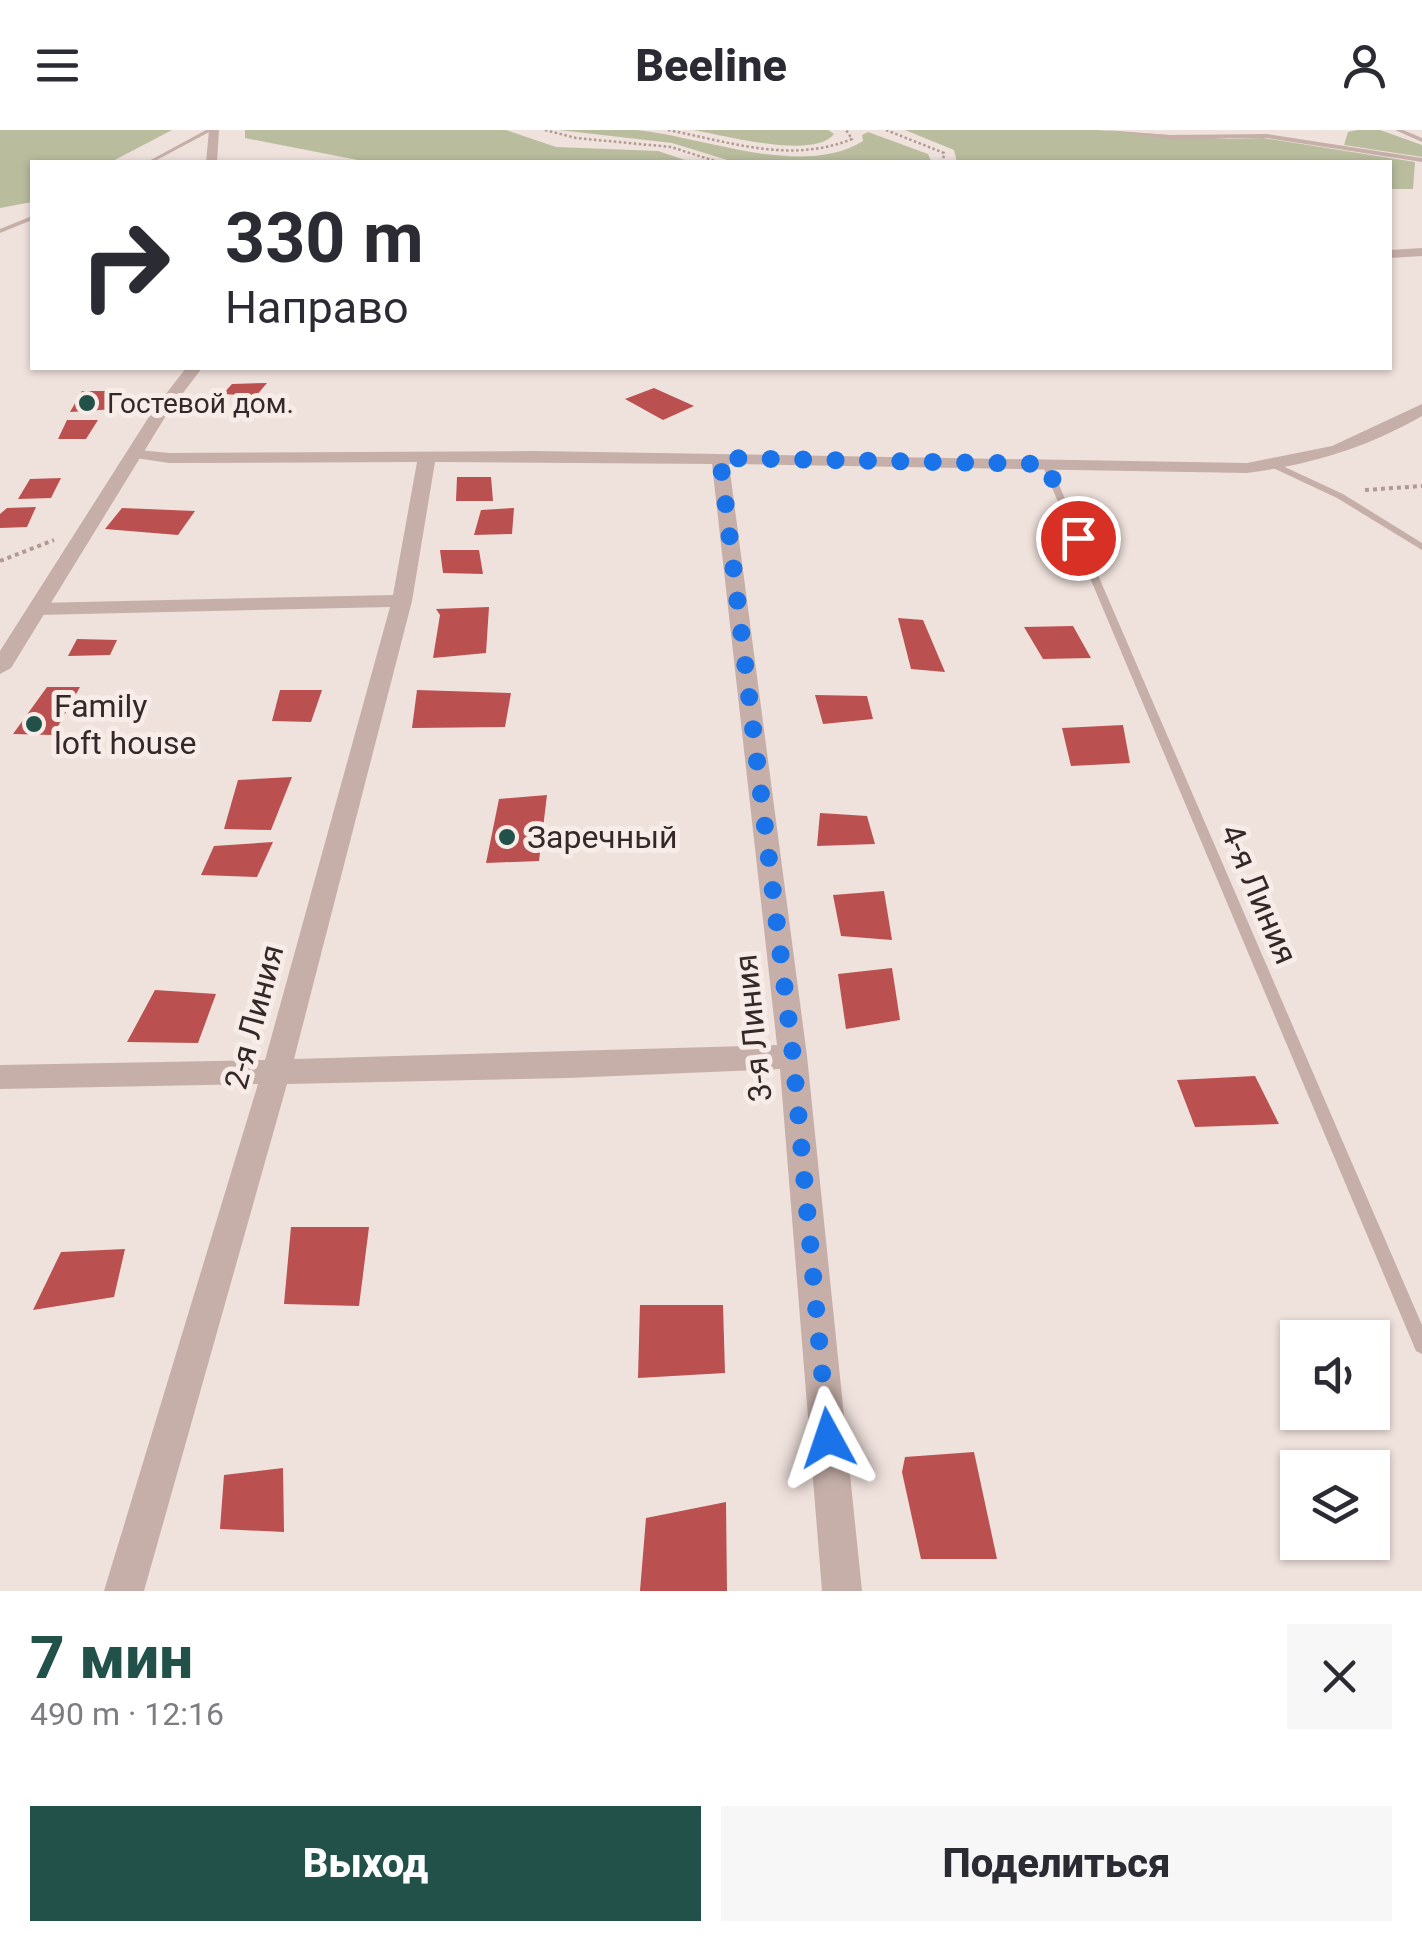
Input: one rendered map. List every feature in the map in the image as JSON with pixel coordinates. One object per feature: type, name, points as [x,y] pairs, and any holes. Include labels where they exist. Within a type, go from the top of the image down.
[{"type":"street","points":[[212,130],[212,160]]},
{"type":"street","points":[[1392,254],[1422,252]]},
{"type":"street","points":[[0,668],[135,452],[193,370]]},
{"type":"street","points":[[135,452],[169,458],[720,458],[1247,468],[1309,461],[1356,444],[1422,409]]},
{"type":"street","name":"2-я Линия","points":[[124,1591],[276,1072],[402,602],[427,456]]},
{"type":"street","name":"3-я Линия","points":[[720,458],[793,1056],[842,1591]]},
{"type":"street","points":[[37,610],[402,602]]},
{"type":"street","points":[[0,1076],[793,1056]]},
{"type":"lane","points":[[154,160],[212,130]]},
{"type":"lane","points":[[1108,130],[1168,137],[1267,136],[1422,160]]},
{"type":"lane","points":[[1398,130],[1422,140]]},
{"type":"lane","points":[[0,232],[30,219]]},
{"type":"lane","name":"4-я Линия","points":[[1046,464],[1422,1344]]},
{"type":"lane","points":[[1274,465],[1340,496],[1422,547]]},
{"type":"path","points":[[546,130],[576,138],[672,147],[712,160]]},
{"type":"path","points":[[668,130],[796,150],[841,146],[852,139],[846,130]]},
{"type":"path","points":[[886,130],[938,147],[944,160]]},
{"type":"path","points":[[0,561],[89,526]]},
{"type":"green space","points":[[0,130],[172,130],[115,160],[30,160],[30,202],[0,208]]},
{"type":"green space","points":[[245,130],[506,130],[556,147],[658,151],[685,160],[358,160],[245,138]]},
{"type":"green space","points":[[559,130],[636,130],[782,156],[838,152],[863,141],[862,135],[868,132],[928,154],[931,160],[727,160],[672,143]]},
{"type":"green space","points":[[693,130],[828,130],[834,134],[808,145],[789,145]]},
{"type":"green space","points":[[905,130],[1097,130],[1263,138],[1415,162],[1413,189],[1392,189],[1392,160],[956,160],[954,150]]},
{"type":"green space","points":[[1380,130],[1422,145],[1422,157],[1344,145],[1348,132]]},
{"type":"building","points":[[267,383],[256,396],[223,394],[232,384]]},
{"type":"building","points":[[654,388],[694,406],[663,420],[625,399]]},
{"type":"building","points":[[82,391],[122,391],[115,409],[70,412]]},
{"type":"building","points":[[67,420],[98,420],[86,439],[58,439]]},
{"type":"building","points":[[457,477],[491,477],[493,501],[456,501]]},
{"type":"building","points":[[61,478],[51,498],[18,499],[30,479]]},
{"type":"building","points":[[36,507],[27,527],[0,528],[0,514],[7,508]]},
{"type":"building","points":[[122,508],[195,511],[178,535],[105,529]]},
{"type":"building","points":[[514,508],[512,534],[474,535],[481,510]]},
{"type":"building","points":[[440,550],[479,550],[483,574],[443,573]]},
{"type":"building","points":[[489,607],[486,653],[433,658],[440,615],[436,609]]},
{"type":"building","points":[[898,618],[923,620],[945,672],[911,669]]},
{"type":"building","points":[[1073,626],[1091,658],[1043,659],[1024,627]]},
{"type":"building","points":[[77,639],[117,640],[110,655],[68,656]]},
{"type":"building","points":[[47,687],[80,687],[53,735],[13,734]]},
{"type":"building","points":[[280,690],[322,690],[311,722],[272,721]]},
{"type":"building","points":[[417,690],[511,693],[505,727],[412,728]]},
{"type":"building","points":[[815,695],[867,696],[873,719],[823,724]]},
{"type":"building","points":[[1123,725],[1130,763],[1071,766],[1062,728]]},
{"type":"building","points":[[292,777],[271,830],[224,829],[238,780]]},
{"type":"building","points":[[547,795],[539,861],[486,863],[499,799]]},
{"type":"building","points":[[820,813],[867,816],[875,844],[817,846]]},
{"type":"building","points":[[273,842],[257,877],[201,875],[214,846]]},
{"type":"building","points":[[884,891],[892,940],[841,936],[833,895]]},
{"type":"building","points":[[892,968],[900,1020],[846,1029],[838,974]]},
{"type":"building","points":[[155,990],[216,994],[198,1043],[127,1042]]},
{"type":"building","points":[[1255,1076],[1279,1124],[1195,1127],[1177,1080]]},
{"type":"building","points":[[291,1227],[369,1227],[359,1306],[284,1304]]},
{"type":"building","points":[[125,1249],[114,1297],[33,1310],[61,1252]]},
{"type":"building","points":[[640,1305],[723,1305],[725,1373],[638,1378]]},
{"type":"building","points":[[974,1452],[997,1559],[921,1559],[902,1472],[905,1457]]},
{"type":"building","points":[[283,1468],[284,1532],[220,1529],[224,1475]]},
{"type":"building","points":[[726,1502],[727,1591],[640,1591],[646,1518]]},
{"type":"place","name":"Гостевой дом.","points":[[87,403]]},
{"type":"place","name":"Family loft house","points":[[34,724]]},
{"type":"place","name":"Заречный","points":[[507,837]]},
{"type":"route","points":[[828,1438],[793,1056],[720,458],[1046,464],[1078,538]]}]
